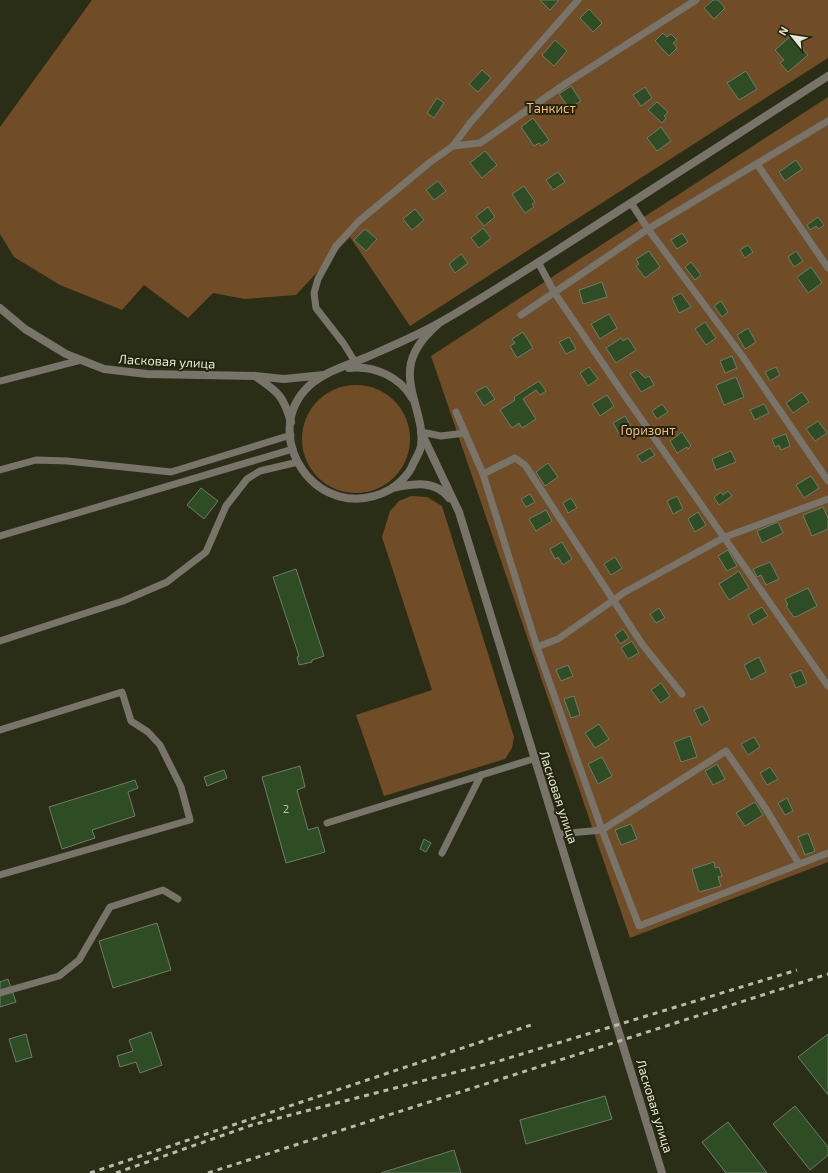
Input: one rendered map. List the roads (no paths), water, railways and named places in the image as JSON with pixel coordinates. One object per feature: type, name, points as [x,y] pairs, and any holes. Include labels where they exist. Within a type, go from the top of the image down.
[{"type":"street","points":[[291,422],[297,403],[308,387],[324,375],[439,323],[631,203],[828,76]]},
{"type":"street","name":"Ласковая улица","points":[[0,308],[25,329],[66,354],[104,369],[147,374],[255,376],[284,379],[324,375]]},
{"type":"street","points":[[393,488],[411,470],[421,447],[421,432],[411,388],[411,364],[422,340],[439,323]]},
{"type":"street","points":[[338,369],[358,366],[378,370],[395,379],[409,393],[415,404]]},
{"type":"street","points":[[255,376],[276,390],[286,403],[291,422],[293,449],[298,462],[307,477],[325,492],[348,499],[371,498],[393,488],[417,483],[434,486],[445,492],[459,512]]},
{"type":"street","name":"Ласковая улица","points":[[421,432],[459,512],[662,1173]]},
{"type":"lane","points":[[355,362],[344,344],[316,308],[314,293],[318,279],[336,246],[359,222],[429,163],[453,146],[470,123],[578,0]]},
{"type":"lane","points":[[453,146],[480,143],[568,82],[696,0]]},
{"type":"lane","points":[[521,315],[648,229],[828,120]]},
{"type":"lane","points":[[757,164],[828,268]]},
{"type":"lane","points":[[631,203],[648,229],[743,357],[828,481]]},
{"type":"lane","points":[[538,262],[554,292],[828,686]]},
{"type":"lane","points":[[0,381],[81,360]]},
{"type":"lane","points":[[456,412],[483,474],[537,647],[602,830],[639,926],[828,853]]},
{"type":"lane","points":[[421,432],[441,436],[465,433]]},
{"type":"lane","points":[[0,470],[36,460],[171,472],[291,435]]},
{"type":"lane","points":[[0,536],[293,449]]},
{"type":"lane","points":[[483,474],[515,458],[525,465],[642,644],[682,694]]},
{"type":"lane","points":[[0,641],[123,601],[167,582],[206,552],[226,506],[247,479],[260,471],[298,462]]},
{"type":"lane","points":[[537,647],[558,639],[625,592],[725,537],[828,499]]},
{"type":"lane","points":[[0,730],[122,692],[131,721],[148,732],[160,745],[181,787],[190,820],[0,875]]},
{"type":"lane","points":[[559,834],[602,830],[726,751],[766,809],[799,864]]},
{"type":"lane","points":[[327,823],[534,759]]},
{"type":"lane","points":[[442,853],[481,775]]},
{"type":"lane","points":[[0,993],[59,976],[79,960],[110,907],[163,890],[178,899]]},
{"type":"railway","points":[[116,1173],[252,1125],[499,1061],[797,970]]},
{"type":"railway","points":[[208,1173],[828,974]]},
{"type":"railway","points":[[90,1173],[534,1024]]},
{"type":"park label","name":"Танкист","points":[[551,108]]},
{"type":"park label","name":"Горизонт","points":[[648,430]]}]
